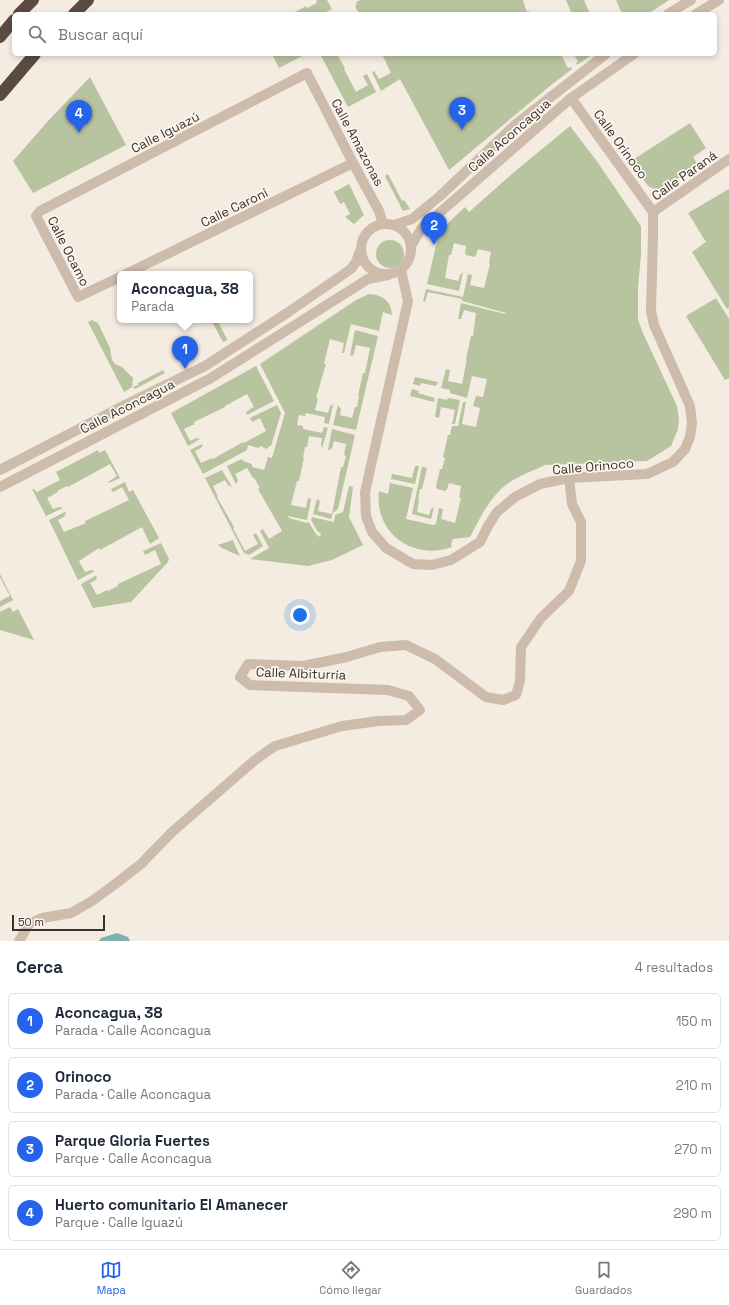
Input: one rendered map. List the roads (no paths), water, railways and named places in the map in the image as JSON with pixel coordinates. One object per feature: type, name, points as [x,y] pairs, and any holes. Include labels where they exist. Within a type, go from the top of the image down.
[{"type":"highway","points":[[21,12],[33,0]]},
{"type":"highway","points":[[76,12],[88,0]]},
{"type":"highway","points":[[0,37],[12,22]]},
{"type":"highway","points":[[0,95],[32,56]]},
{"type":"street","points":[[671,12],[691,0]]},
{"type":"street","points":[[699,12],[719,0]]},
{"type":"street","name":"Calle Aconcagua","points":[[394,225],[412,219],[440,196],[516,124],[603,56]]},
{"type":"street","name":"Calle Aconcagua","points":[[411,246],[421,229],[571,98],[631,56]]},
{"type":"street","name":"Calle Amazonas","points":[[307,73],[379,211],[382,224]]},
{"type":"street","name":"Calle Iguazú","points":[[36,216],[40,211],[307,73]]},
{"type":"street","name":"Calle Orinoco","points":[[401,270],[408,300],[365,492],[366,516],[372,532],[386,548],[413,564],[432,565],[451,560],[480,542],[497,512],[515,497],[540,484],[569,478],[647,474],[673,462],[685,449],[690,437],[692,423],[690,406],[654,325],[651,311],[654,235],[653,212],[571,98]]},
{"type":"street","name":"Calle Paraná","points":[[653,212],[729,159]]},
{"type":"street","name":"Calle Caroni","points":[[132,271],[353,163]]},
{"type":"street","name":"Calle Ocamo","points":[[36,216],[78,297],[117,278]]},
{"type":"street","points":[[382,224],[394,225],[401,228],[406,233],[411,246],[411,255],[407,264],[401,270],[388,275],[372,271],[366,266],[360,251],[364,237],[375,226],[382,224]]},
{"type":"street","name":"Calle Aconcagua","points":[[0,470],[127,404],[205,366],[287,313],[351,269],[356,262],[360,251]]},
{"type":"street","name":"Calle Aconcagua","points":[[0,487],[211,378],[368,279],[388,275]]},
{"type":"street","name":"Calle Albiturría","points":[[19,941],[29,924],[42,918],[71,913],[92,901],[114,885],[141,864],[172,832],[255,760],[275,746],[342,726],[378,721],[406,720],[420,710],[409,696],[388,690],[250,685],[240,677],[248,664],[303,666],[347,657],[380,647],[406,645],[435,659],[486,697],[503,700],[516,694],[520,681],[521,647],[541,618],[569,591],[582,561],[580,522],[572,504],[569,478]]},
{"type":"water","points":[[117,933],[128,937],[130,941],[99,941],[101,938]]},
{"type":"place","name":"Parque Gloria Fuertes","points":[[462,130]]},
{"type":"place","name":"Huerto comunitario El Amanecer","points":[[79,133]]},
{"type":"place","name":"Orinoco","points":[[434,245]]},
{"type":"place","name":"Aconcagua, 38","points":[[185,369]]}]
